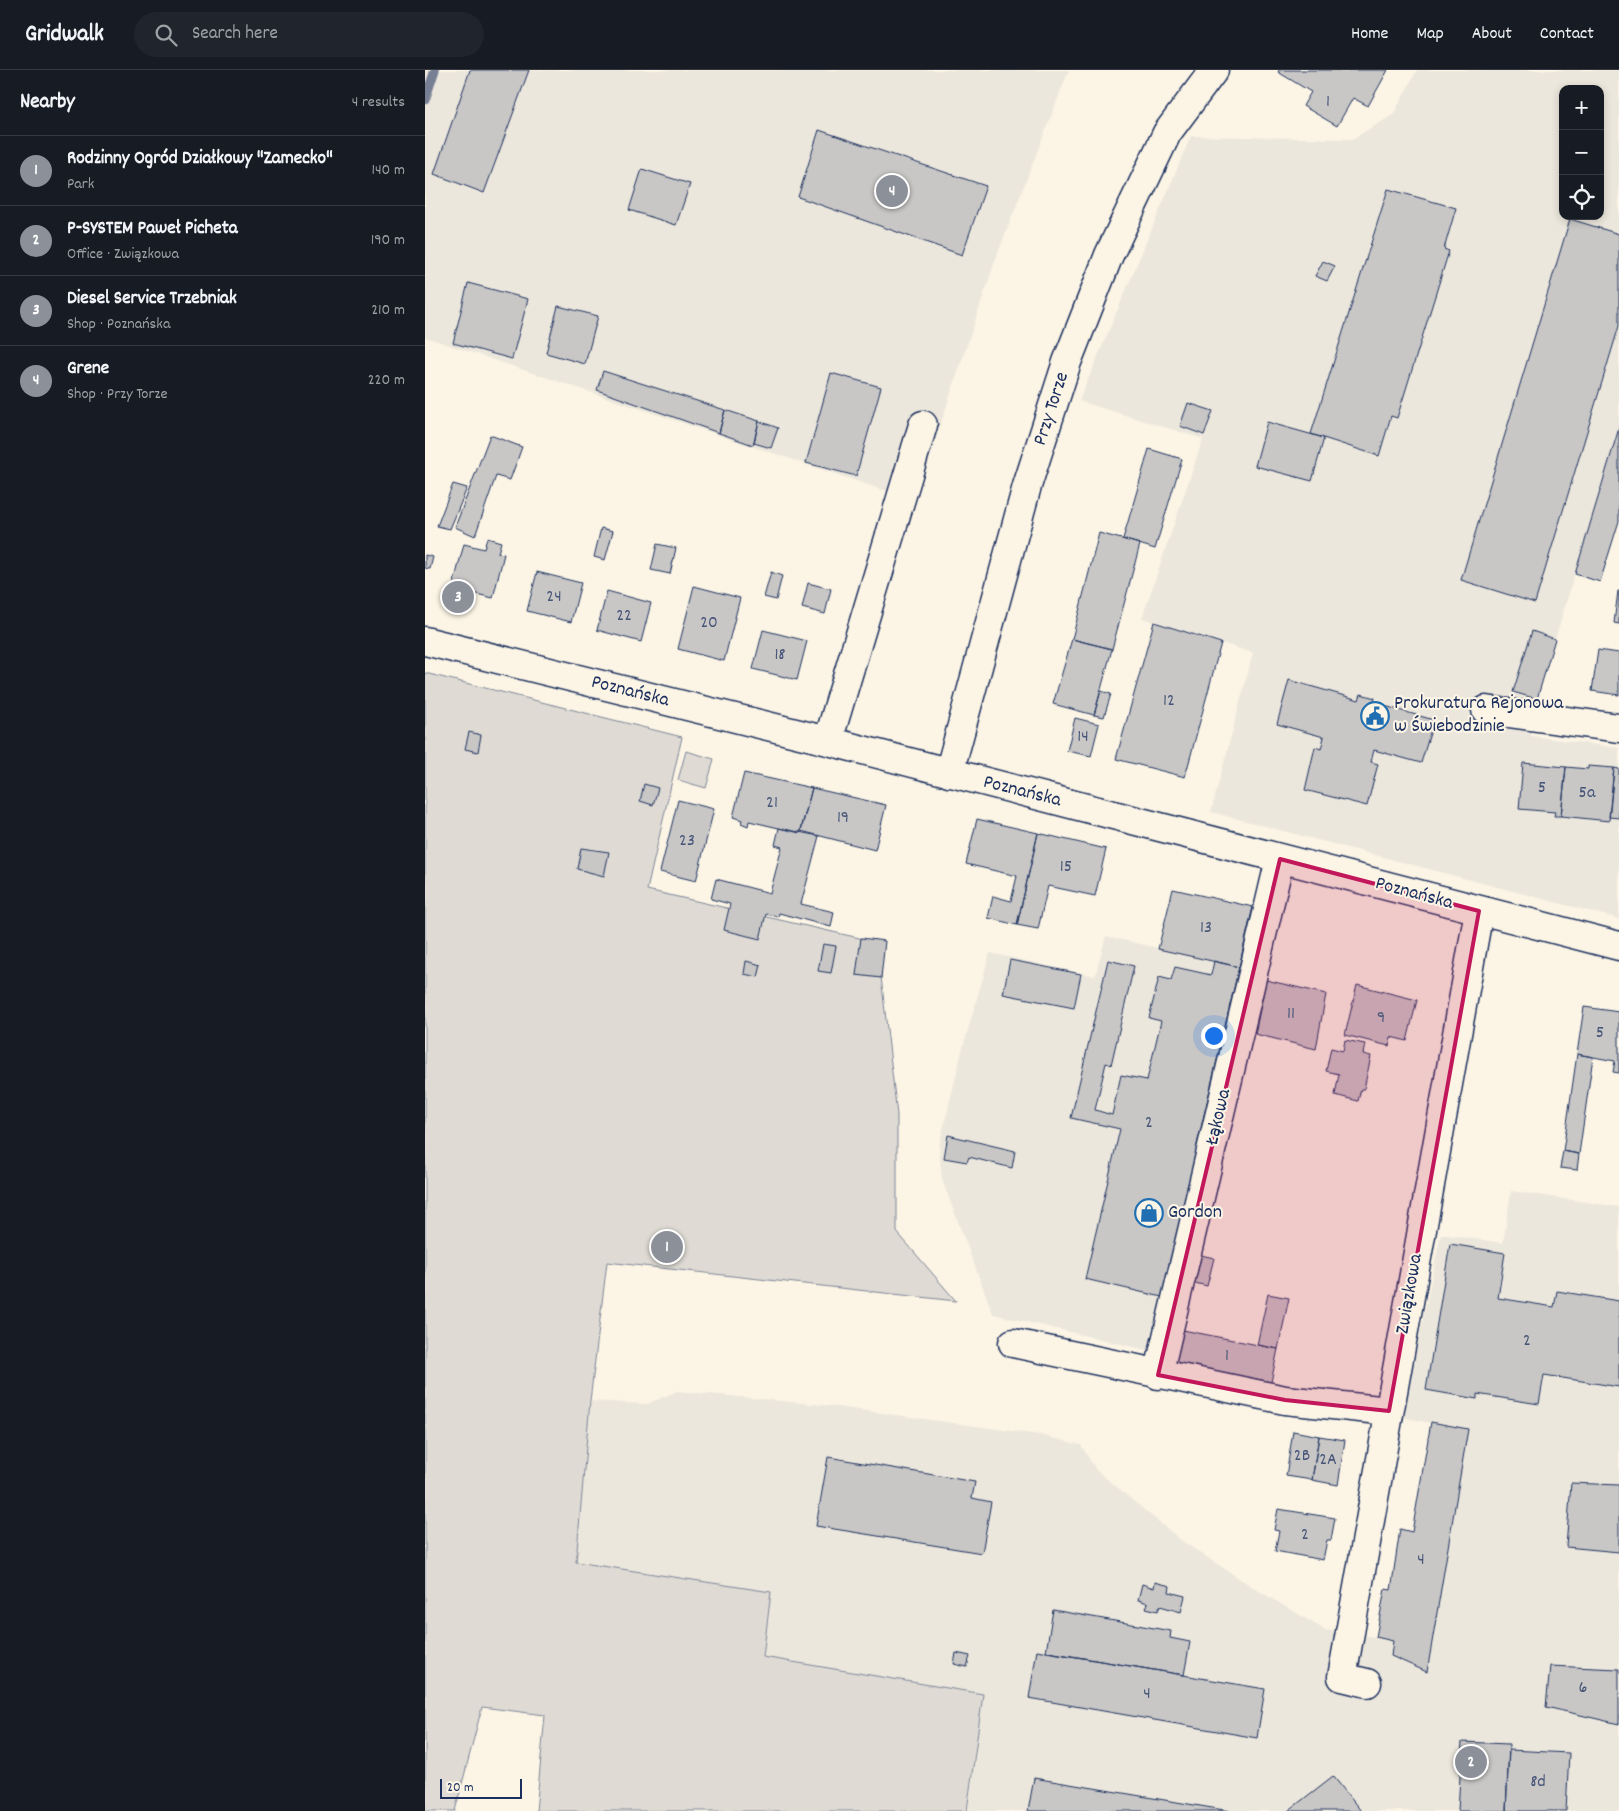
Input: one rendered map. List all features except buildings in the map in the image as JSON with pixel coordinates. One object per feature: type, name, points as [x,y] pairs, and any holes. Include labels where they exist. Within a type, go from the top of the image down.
[{"type":"street","name":"Przy Torze","points":[[949,773],[1027,486],[1067,362],[1109,255],[1167,133],[1214,70]]},
{"type":"street","points":[[829,741],[923,426]]},
{"type":"street","name":"Poznańska","points":[[425,641],[829,741],[1619,946]]},
{"type":"street","points":[[1487,710],[1548,720],[1619,728]]},
{"type":"street","name":"Łąkowa","points":[[1158,1375],[1280,859]]},
{"type":"street","name":"Związkowa","points":[[1355,1680],[1389,1411],[1479,911]]},
{"type":"street","points":[[1013,1343],[1158,1375],[1285,1400],[1389,1411]]},
{"type":"highlighted area","points":[[1280,859],[1479,911],[1389,1411],[1285,1400],[1158,1375]]},
{"type":"shaded area","points":[[425,70],[1069,70],[996,258],[917,495],[883,490],[425,337]]},
{"type":"shaded area","points":[[1417,70],[1619,70],[1619,428],[1537,699],[1531,736],[1619,748],[1619,919],[1211,812],[1253,653],[1142,618],[1203,439],[1079,401],[1191,136],[1352,139],[1393,115]]},
{"type":"shaded area","points":[[425,673],[682,737],[647,890],[877,942],[897,1115],[897,1232],[956,1301],[607,1262],[590,1401],[576,1562],[771,1592],[763,1657],[983,1694],[967,1811],[536,1811],[545,1715],[482,1707],[455,1811],[425,1811]]},
{"type":"shaded area","points":[[686,751],[714,759],[706,788],[678,780]]},
{"type":"shaded area","points":[[1106,936],[1244,968],[1155,1352],[993,1314],[942,1180],[939,1146],[963,1047],[990,953],[1095,976]]},
{"type":"shaded area","points":[[1511,1191],[1619,1207],[1619,1811],[968,1811],[983,1694],[763,1657],[771,1592],[576,1562],[590,1401],[647,1404],[677,1391],[824,1405],[1041,1435],[1081,1445],[1096,1470],[1182,1541],[1251,1586],[1325,1630],[1376,1637],[1385,1589],[1391,1589],[1400,1529],[1412,1531],[1431,1423],[1402,1417],[1441,1234],[1503,1243]]},
{"type":"waterway","points":[[425,100],[435,70]]},
{"type":"place","name":"Grene","points":[[892,191]]},
{"type":"place","name":"Diesel Service Trzebniak","points":[[458,597]]},
{"type":"place","name":"Prokuratura Rejonowa w Świebodzinie","points":[[1375,716]]},
{"type":"place","name":"Gordon","points":[[1149,1213]]},
{"type":"place","name":"Rodzinny Ogród Działkowy \"Zamecko\"","points":[[667,1247]]},
{"type":"place","name":"P-SYSTEM Paweł Picheta","points":[[1471,1762]]}]
